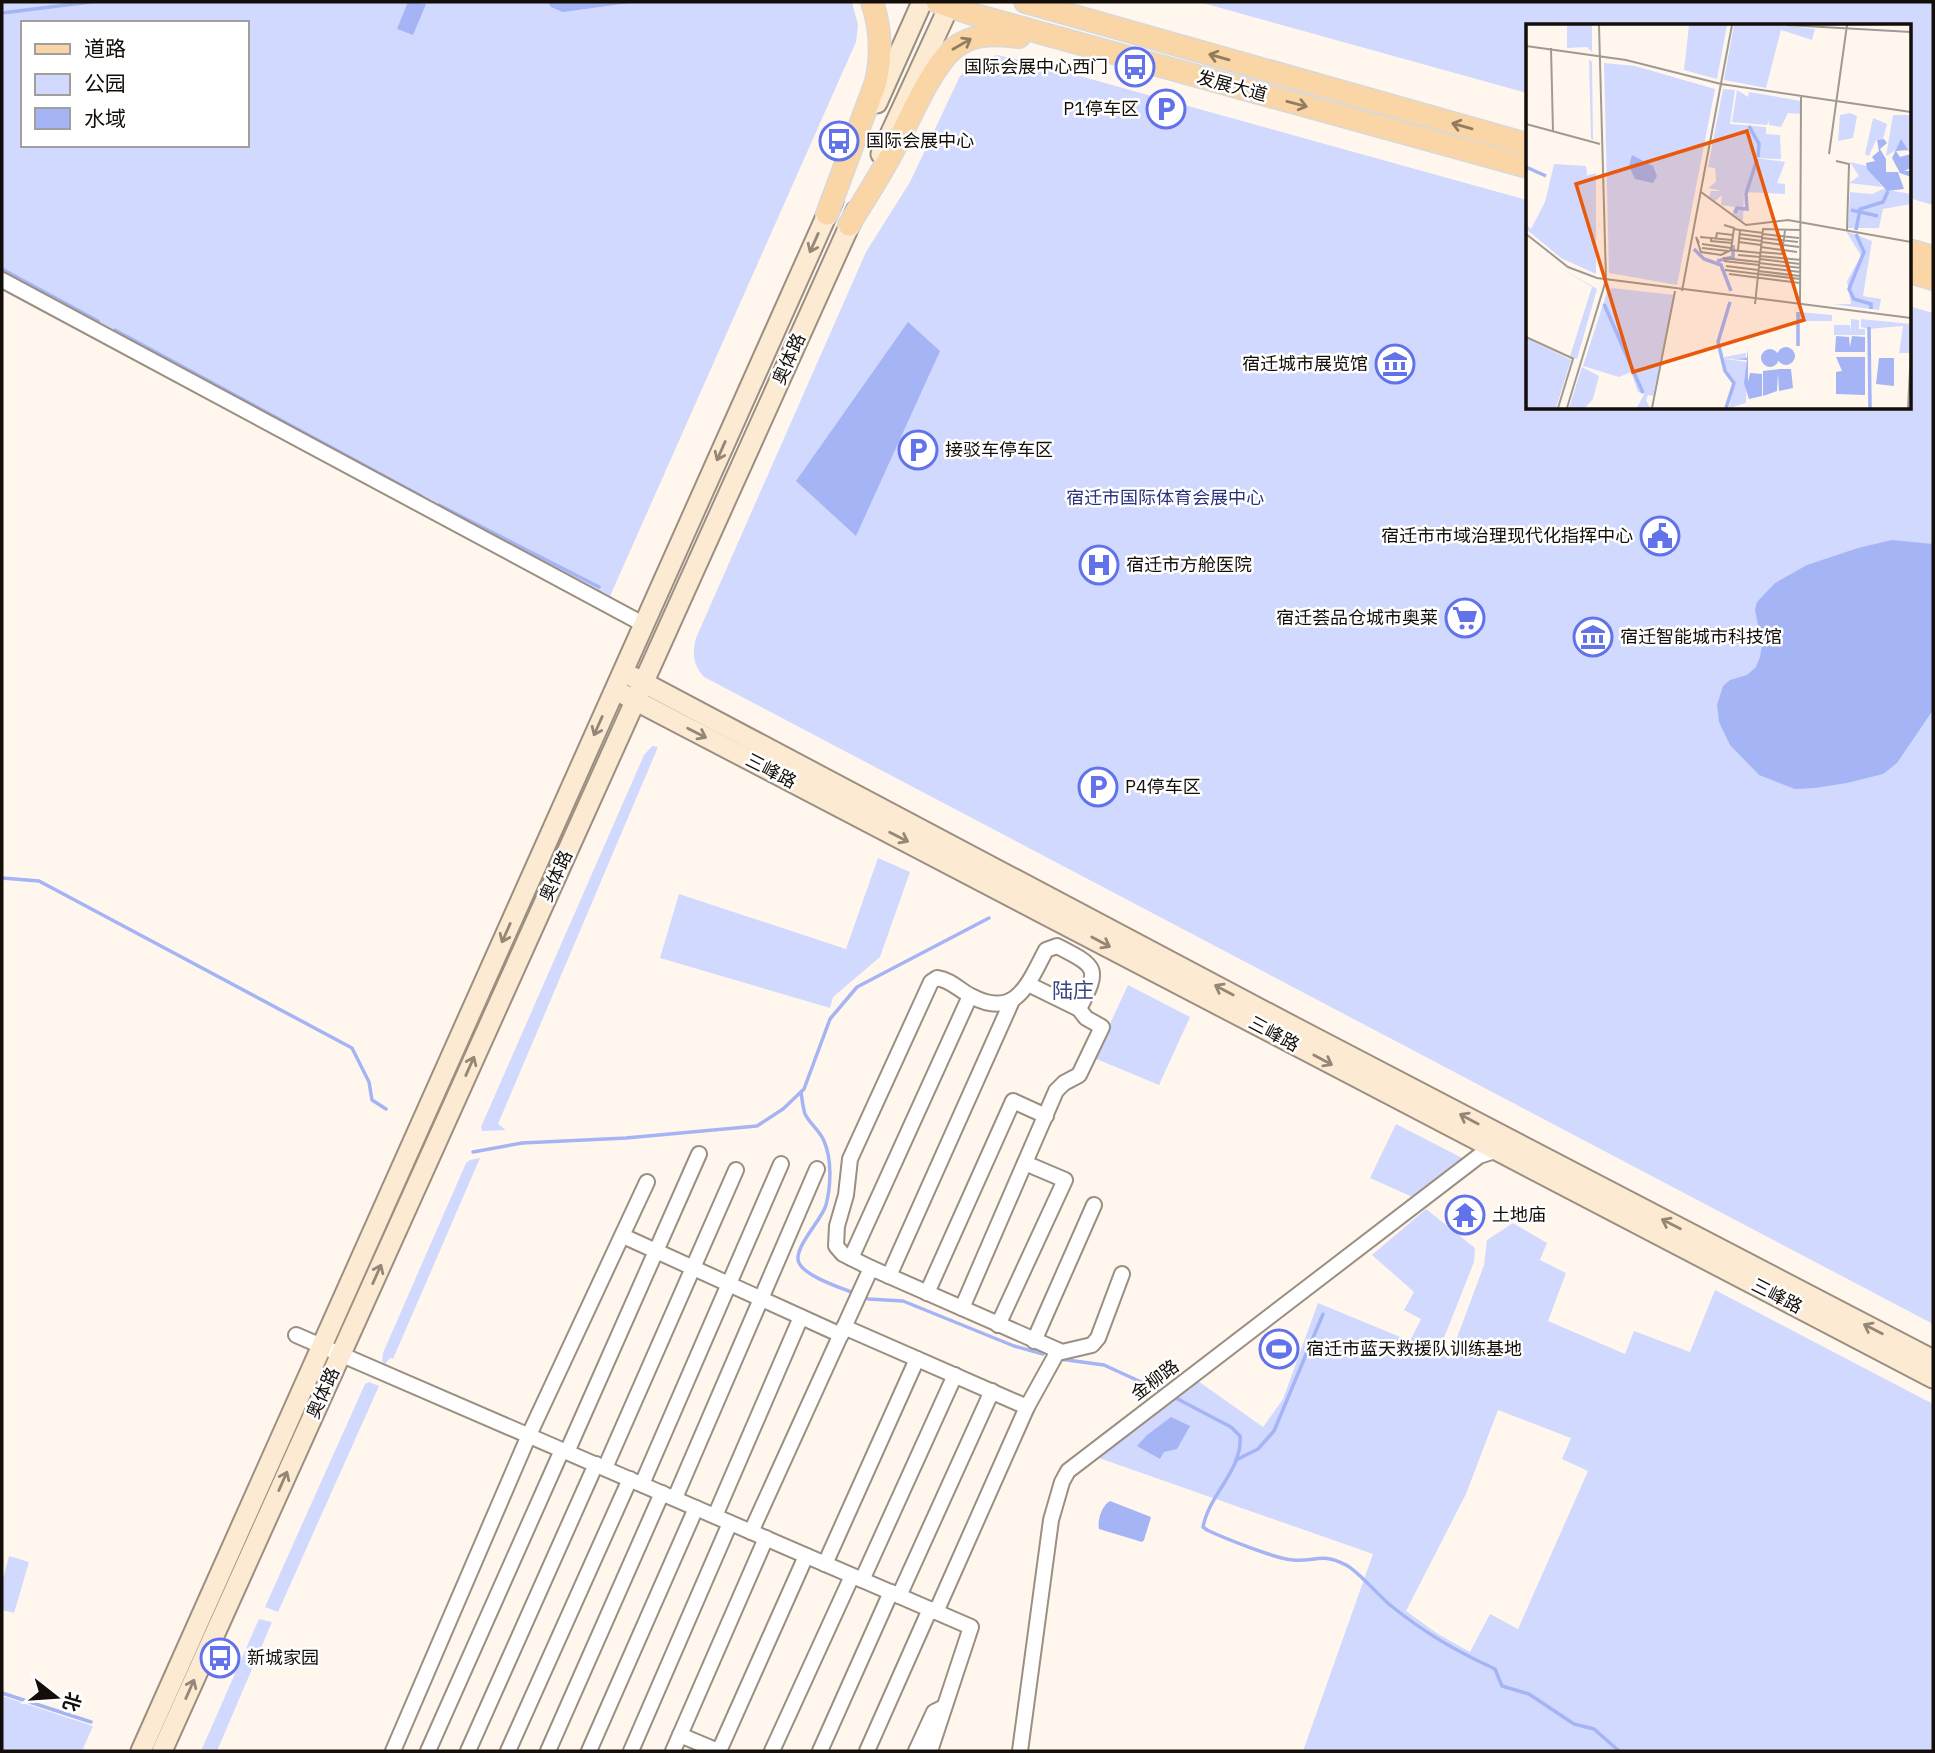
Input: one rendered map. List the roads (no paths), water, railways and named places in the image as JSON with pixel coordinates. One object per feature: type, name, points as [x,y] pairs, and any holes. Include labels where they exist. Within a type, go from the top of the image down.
[{"type":"main road","points":[[827,214],[876,82],[880,61],[879,23],[872,2]]},
{"type":"main road","name":"奥体路","points":[[143,1751],[922,2]]},
{"type":"main road","name":"发展大道","points":[[1025,2],[1526,144]]},
{"type":"main road","points":[[1052,2],[1124,30]]},
{"type":"main road","name":"奥体路","points":[[162,1751],[849,225],[945,4]]},
{"type":"main road","name":"发展大道","points":[[945,4],[1526,167]]},
{"type":"main road","points":[[849,225],[891,155],[937,68],[953,49],[978,35],[999,34],[1114,53]]},
{"type":"main road","points":[[1910,250],[1933,257]]},
{"type":"main road","points":[[1910,272],[1933,279]]},
{"type":"main road","name":"三峰路","points":[[618,681],[1075,920],[1933,1360]]},
{"type":"main road","name":"三峰路","points":[[1075,920],[1495,1151],[1933,1378]]},
{"type":"street","points":[[2,280],[643,624]]},
{"type":"street","points":[[1067,952],[1075,920]]},
{"type":"street","points":[[889,1276],[1011,1003],[1028,984],[1046,950],[1057,946],[1086,962],[1094,974],[1079,1009]]},
{"type":"street","points":[[1011,1003],[999,1006],[970,996],[947,980],[937,978],[931,982],[855,1146],[847,1172],[846,1195],[836,1247],[843,1254],[871,1268],[1058,1351],[1083,1348],[1098,1339],[1122,1275]]},
{"type":"street","points":[[962,1308],[1060,1086],[1079,1075],[1102,1027],[1086,1018],[1079,1009],[1028,984]]},
{"type":"street","points":[[851,1258],[970,996]]},
{"type":"street","points":[[927,1293],[1013,1101],[1046,1116]]},
{"type":"street","name":"金柳路","points":[[1020,1751],[1050,1528],[1062,1482],[1068,1471],[1479,1156],[1495,1151]]},
{"type":"street","points":[[428,1751],[699,1154]]},
{"type":"street","points":[[998,1325],[1065,1180],[1025,1163]]},
{"type":"street","points":[[508,1751],[729,1284],[781,1164]]},
{"type":"street","points":[[468,1751],[736,1170]]},
{"type":"street","points":[[548,1751],[817,1170]]},
{"type":"street","points":[[393,1751],[529,1435],[647,1182]]},
{"type":"street","points":[[1034,1341],[1094,1205]]},
{"type":"street","points":[[623,1236],[802,1317],[917,1359],[1027,1407]]},
{"type":"street","points":[[751,1532],[871,1268]]},
{"type":"street","points":[[715,1516],[802,1317]]},
{"type":"street","points":[[296,1335],[971,1627],[930,1751]]},
{"type":"street","points":[[867,1751],[1027,1407],[1058,1351]]},
{"type":"street","points":[[825,1564],[917,1359]]},
{"type":"street","points":[[772,1751],[955,1375]]},
{"type":"street","points":[[820,1751],[992,1391]]},
{"type":"street","points":[[589,1751],[696,1508]]},
{"type":"street","points":[[631,1751],[730,1523]]},
{"type":"street","points":[[673,1751],[766,1538]]},
{"type":"street","points":[[680,1735],[718,1751],[806,1556]]},
{"type":"street","points":[[916,1751],[934,1712],[945,1706]]},
{"type":"water","points":[[408,2],[426,4],[413,35],[397,29]]},
{"type":"water","points":[[548,2],[636,2],[563,12],[551,7]]},
{"type":"water","points":[[908,322],[940,351],[856,536],[796,481]]},
{"type":"water","points":[[1892,540],[1933,544],[1933,710],[1897,763],[1883,774],[1847,783],[1795,789],[1759,775],[1730,745],[1719,722],[1717,705],[1723,686],[1730,680],[1747,675],[1756,667],[1760,657],[1762,645],[1755,610],[1757,602],[1775,583],[1807,565]]},
{"type":"water","points":[[1171,1417],[1190,1426],[1177,1449],[1164,1452],[1160,1459],[1137,1446],[1147,1435]]},
{"type":"water","points":[[1110,1501],[1151,1517],[1142,1542],[1099,1529],[1101,1513]]},
{"type":"waterway","points":[[2,13],[90,2]]},
{"type":"waterway","points":[[2,269],[98,321]]},
{"type":"waterway","points":[[115,330],[421,496]]},
{"type":"waterway","points":[[439,505],[599,587]]},
{"type":"waterway","points":[[2,878],[39,881],[352,1048],[369,1082],[372,1100],[386,1109]]},
{"type":"waterway","points":[[473,1152],[522,1143],[626,1138],[757,1126],[783,1109],[804,1089],[830,1019],[857,987],[989,918]]},
{"type":"waterway","points":[[801,1092],[805,1114],[827,1148],[830,1173],[826,1205],[803,1242],[798,1257],[799,1263],[816,1277],[856,1294]]},
{"type":"waterway","points":[[863,1297],[903,1301],[1014,1346],[1043,1354]]},
{"type":"waterway","points":[[1236,1460],[1258,1449],[1274,1431],[1323,1314]]},
{"type":"waterway","points":[[1060,1359],[1104,1365],[1165,1393]]},
{"type":"waterway","points":[[1172,1396],[1231,1427],[1240,1436],[1236,1460],[1206,1515],[1203,1527],[1275,1556],[1293,1560],[1324,1558],[1346,1565],[1415,1624],[1453,1648],[1495,1669],[1502,1686],[1529,1694],[1574,1724],[1594,1729],[1619,1751]]},
{"type":"waterway","points":[[2,1693],[91,1722]]},
{"type":"place","name":"国际会展中心西门","points":[[1135,67]]},
{"type":"place","name":"P1停车区","points":[[1166,109]]},
{"type":"place","name":"国际会展中心","points":[[839,141]]},
{"type":"place","name":"宿迁城市展览馆","points":[[1395,364]]},
{"type":"place","name":"接驳车停车区","points":[[918,450]]},
{"type":"place","name":"宿迁市市域治理现代化指挥中心","points":[[1660,536]]},
{"type":"place","name":"宿迁市方舱医院","points":[[1099,565]]},
{"type":"place","name":"宿迁荟品仓城市奥莱","points":[[1465,618]]},
{"type":"place","name":"宿迁智能城市科技馆","points":[[1593,637]]},
{"type":"place","name":"P4停车区","points":[[1098,787]]},
{"type":"place","name":"土地庙","points":[[1465,1215]]},
{"type":"place","name":"宿迁市蓝天救援队训练基地","points":[[1279,1349]]},
{"type":"place","name":"新城家园","points":[[220,1658]]},
{"type":"district","name":"陆庄","points":[[1073,991]]},
{"type":"park label","name":"宿迁市国际体育会展中心","points":[[1165,498]]}]
